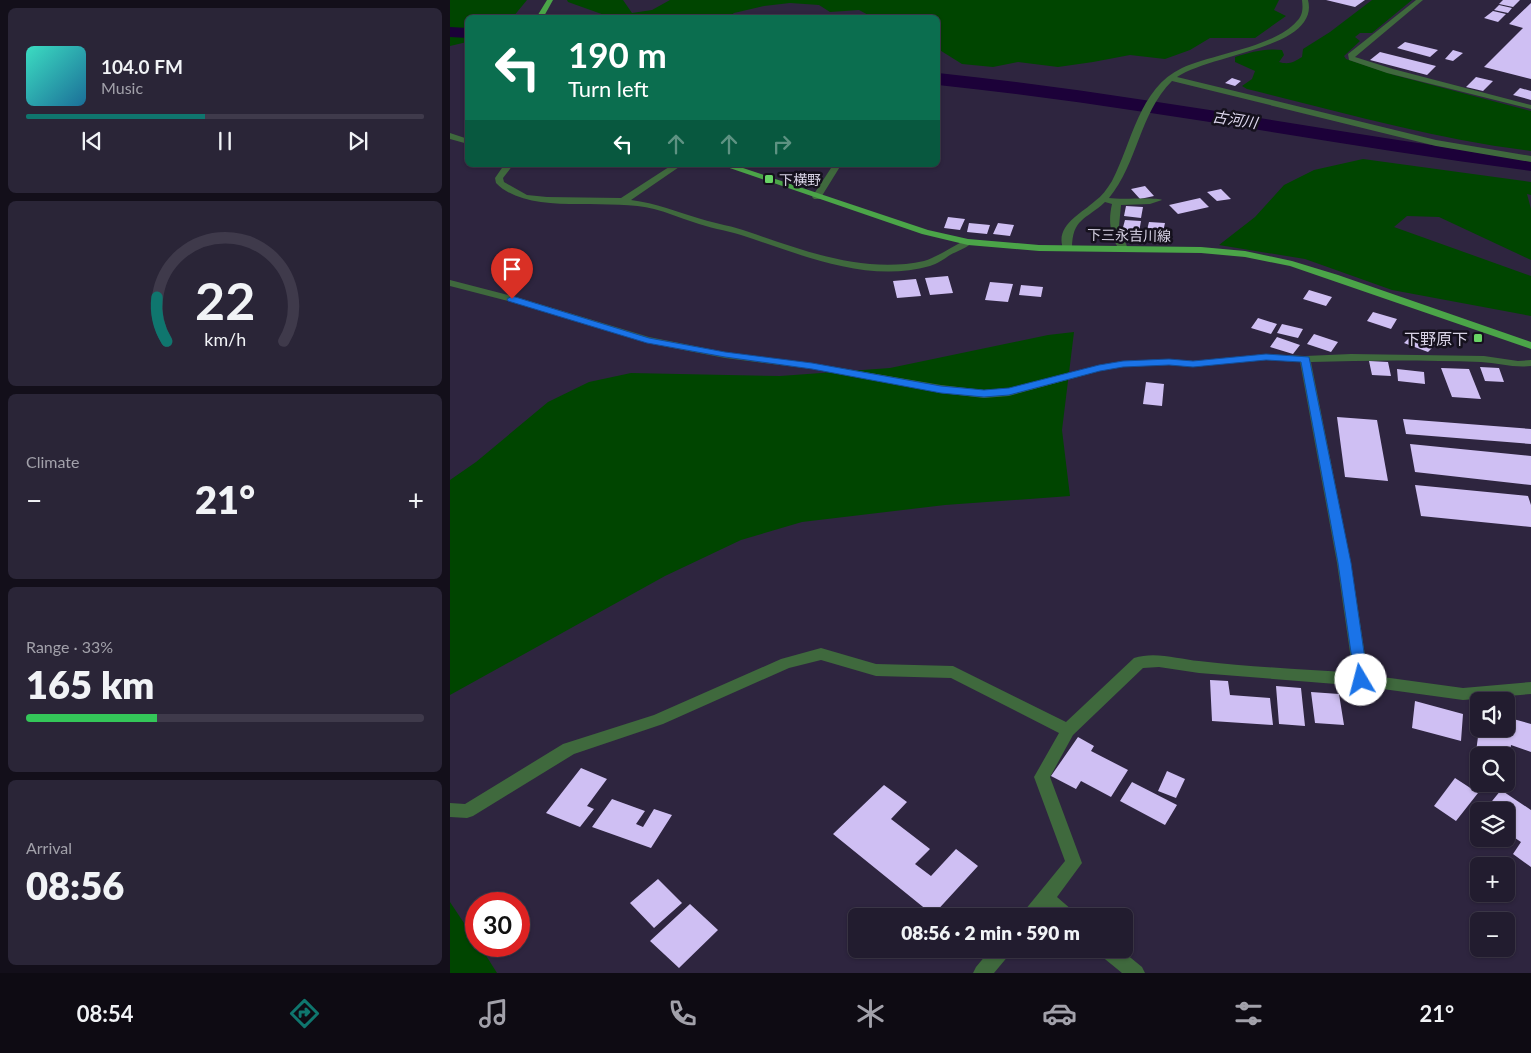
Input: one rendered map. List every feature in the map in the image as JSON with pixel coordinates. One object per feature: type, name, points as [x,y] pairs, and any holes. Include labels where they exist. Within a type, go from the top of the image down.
[{"type":"main road","points":[[541,15],[550,0]]},
{"type":"main road","name":"下三永吉川線","points":[[731,167],[924,232],[968,242],[986,245],[1067,249],[1201,250],[1245,254],[1292,264],[1531,346]]},
{"type":"street","points":[[1067,249],[1070,229],[1075,220],[1103,199],[1116,181],[1153,97],[1171,78],[1184,70],[1270,42],[1290,32],[1300,24],[1306,12],[1305,0]]},
{"type":"street","points":[[1420,0],[1351,56],[1352,58],[1390,71],[1531,107]]},
{"type":"street","points":[[1171,78],[1195,86],[1436,143],[1531,159]]},
{"type":"street","points":[[450,136],[465,141]]},
{"type":"street","points":[[507,167],[499,178],[500,183],[525,197],[547,200],[622,202],[655,206],[698,221],[744,233],[776,245],[838,262],[868,267],[892,268],[928,263],[968,242]]},
{"type":"street","points":[[622,202],[675,167]]},
{"type":"street","points":[[817,196],[836,167]]},
{"type":"street","points":[[1103,199],[1137,203],[1157,200]]},
{"type":"street","points":[[1117,202],[1113,227],[1123,249]]},
{"type":"street","points":[[450,283],[647,340],[941,389],[984,394],[1009,392],[1099,368],[1123,364],[1169,362],[1193,364],[1266,357],[1305,359],[1351,357],[1484,359],[1518,364],[1531,363]]},
{"type":"street","points":[[1305,359],[1344,563],[1361,680]]},
{"type":"street","points":[[1518,364],[1531,371]]},
{"type":"street","points":[[450,810],[468,811],[569,749],[658,720],[786,663],[821,654],[876,670],[953,672],[1068,730]]},
{"type":"street","points":[[1038,908],[1074,863],[1042,778],[1068,730],[1139,662],[1159,661],[1199,668],[1361,680],[1463,694],[1531,688]]},
{"type":"street","points":[[1046,899],[1057,908]]},
{"type":"street","points":[[982,973],[995,958]]},
{"type":"street","points":[[1117,958],[1136,973]]},
{"type":"green space","points":[[450,0],[527,0],[515,15],[465,15],[465,42],[450,46]]},
{"type":"green space","points":[[567,0],[623,0],[632,13],[652,10],[670,0],[1279,0],[1274,10],[1286,16],[1255,38],[1210,38],[1190,50],[1165,59],[1130,55],[1058,67],[1018,62],[993,67],[962,64],[940,50],[940,15],[868,15],[859,10],[830,12],[819,5],[790,3],[764,6],[732,15],[604,15]]},
{"type":"green space","points":[[1372,0],[1412,0],[1372,33],[1360,33],[1355,37],[1360,41],[1344,56],[1346,59],[1394,75],[1531,111],[1531,151],[1424,132],[1353,116],[1247,89],[1242,86],[1252,79],[1255,71],[1235,62],[1235,57],[1258,51],[1282,50],[1284,55],[1279,62],[1294,62],[1302,57],[1303,49],[1330,32]]},
{"type":"green space","points":[[1363,159],[1531,182],[1531,195],[1527,194],[1531,209],[1531,260],[1439,217],[1407,216],[1394,227],[1531,276],[1531,316],[1392,290],[1305,259],[1219,245],[1255,217],[1284,185],[1314,170]]},
{"type":"green space","points":[[1074,332],[1062,430],[1070,496],[945,505],[802,522],[741,540],[665,576],[450,695],[450,480],[476,462],[548,402],[589,382],[631,373],[780,376],[890,368],[1048,335]]},
{"type":"green space","points":[[450,902],[465,924],[465,957],[487,957],[497,973],[450,973]]},
{"type":"building","points":[[1326,0],[1365,0],[1355,7]]},
{"type":"building","points":[[1503,0],[1520,0],[1513,7],[1499,4]]},
{"type":"building","points":[[1531,3],[1531,79],[1484,67],[1523,28],[1509,24]]},
{"type":"building","points":[[1499,5],[1512,8],[1508,13],[1494,10]]},
{"type":"building","points":[[1493,11],[1506,14],[1498,22],[1484,18]]},
{"type":"building","points":[[1405,42],[1438,50],[1430,57],[1397,48]]},
{"type":"building","points":[[1453,50],[1463,53],[1453,61],[1445,59]]},
{"type":"building","points":[[1380,52],[1436,66],[1427,75],[1370,60]]},
{"type":"building","points":[[1476,77],[1493,81],[1483,91],[1466,87]]},
{"type":"building","points":[[1232,78],[1241,81],[1235,86],[1225,83]]},
{"type":"building","points":[[1520,88],[1531,91],[1531,100],[1513,95]]},
{"type":"building","points":[[1145,186],[1154,196],[1140,199],[1131,189]]},
{"type":"building","points":[[1221,189],[1231,199],[1217,201],[1207,192]]},
{"type":"building","points":[[1200,198],[1209,207],[1178,214],[1169,205]]},
{"type":"building","points":[[1126,206],[1143,207],[1141,218],[1124,216]]},
{"type":"building","points":[[948,217],[965,219],[960,230],[944,228]]},
{"type":"building","points":[[1125,220],[1141,221],[1139,232],[1122,231]]},
{"type":"building","points":[[1149,222],[1165,223],[1163,232],[1147,230]]},
{"type":"building","points":[[969,223],[990,225],[987,234],[967,232]]},
{"type":"building","points":[[998,223],[1014,225],[1010,236],[993,234]]},
{"type":"building","points":[[948,276],[953,293],[930,295],[925,278]]},
{"type":"building","points":[[916,279],[921,296],[897,298],[893,281]]},
{"type":"building","points":[[990,282],[1013,284],[1008,302],[985,300]]},
{"type":"building","points":[[1021,285],[1043,287],[1041,297],[1019,295]]},
{"type":"building","points":[[1309,290],[1332,297],[1326,306],[1303,299]]},
{"type":"building","points":[[1373,312],[1397,319],[1391,329],[1367,321]]},
{"type":"building","points":[[1258,318],[1277,324],[1271,334],[1251,328]]},
{"type":"building","points":[[1282,324],[1303,329],[1298,338],[1277,333]]},
{"type":"building","points":[[1314,334],[1338,342],[1331,352],[1307,344]]},
{"type":"building","points":[[1413,334],[1436,344],[1428,352],[1404,343]]},
{"type":"building","points":[[1277,337],[1300,345],[1293,354],[1270,347]]},
{"type":"building","points":[[1369,361],[1388,362],[1391,376],[1372,375]]},
{"type":"building","points":[[1480,367],[1499,368],[1504,382],[1485,381]]},
{"type":"building","points":[[1441,368],[1469,369],[1481,399],[1452,397]]},
{"type":"building","points":[[1397,369],[1424,372],[1425,384],[1398,381]]},
{"type":"building","points":[[1146,382],[1164,384],[1162,406],[1143,404]]},
{"type":"building","points":[[1337,417],[1377,420],[1388,481],[1345,477]]},
{"type":"building","points":[[1403,419],[1531,429],[1531,444],[1406,434]]},
{"type":"building","points":[[1410,444],[1531,456],[1531,485],[1415,472]]},
{"type":"building","points":[[1415,485],[1528,496],[1531,505],[1531,527],[1421,516]]},
{"type":"building","points":[[1210,680],[1228,681],[1230,695],[1270,698],[1273,725],[1212,721]]},
{"type":"building","points":[[1276,686],[1301,688],[1305,726],[1279,724]]},
{"type":"building","points":[[1311,692],[1339,694],[1344,725],[1315,723]]},
{"type":"building","points":[[1415,701],[1463,714],[1461,741],[1412,728]]},
{"type":"building","points":[[1515,720],[1531,724],[1531,752],[1511,745],[1511,747],[1477,747],[1478,737],[1515,737]]},
{"type":"building","points":[[1078,737],[1094,746],[1091,751],[1128,770],[1111,797],[1081,781],[1076,789],[1051,776]]},
{"type":"building","points":[[581,768],[607,779],[587,806],[594,809],[580,827],[546,813]]},
{"type":"building","points":[[1167,771],[1185,779],[1176,798],[1158,791]]},
{"type":"building","points":[[1455,778],[1470,788],[1470,792],[1478,793],[1456,821],[1434,806]]},
{"type":"building","points":[[1132,782],[1177,805],[1165,825],[1120,801]]},
{"type":"building","points":[[884,785],[907,802],[891,819],[930,849],[915,864],[931,876],[956,849],[978,866],[939,908],[924,908],[833,834]]},
{"type":"building","points":[[1499,792],[1504,792],[1531,810],[1531,867],[1513,854],[1521,842],[1515,838],[1515,802],[1491,802]]},
{"type":"building","points":[[612,799],[645,811],[636,824],[643,827],[654,809],[672,815],[651,848],[592,827]]},
{"type":"building","points":[[658,879],[682,903],[654,928],[630,903]]},
{"type":"building","points":[[690,904],[718,930],[679,968],[650,941]]},
{"type":"waterway","name":"古河川","points":[[450,32],[465,33]]},
{"type":"waterway","name":"古河川","points":[[940,79],[1087,97],[1382,144],[1531,165]]},
{"type":"place","name":"下横野","points":[[769,179]]},
{"type":"place","name":"下野原下","points":[[1478,338]]},
{"type":"route","points":[[512,299],[647,340],[941,389],[984,394],[1009,392],[1099,368],[1123,364],[1169,362],[1193,364],[1266,357],[1305,359],[1344,563],[1361,680]]}]
